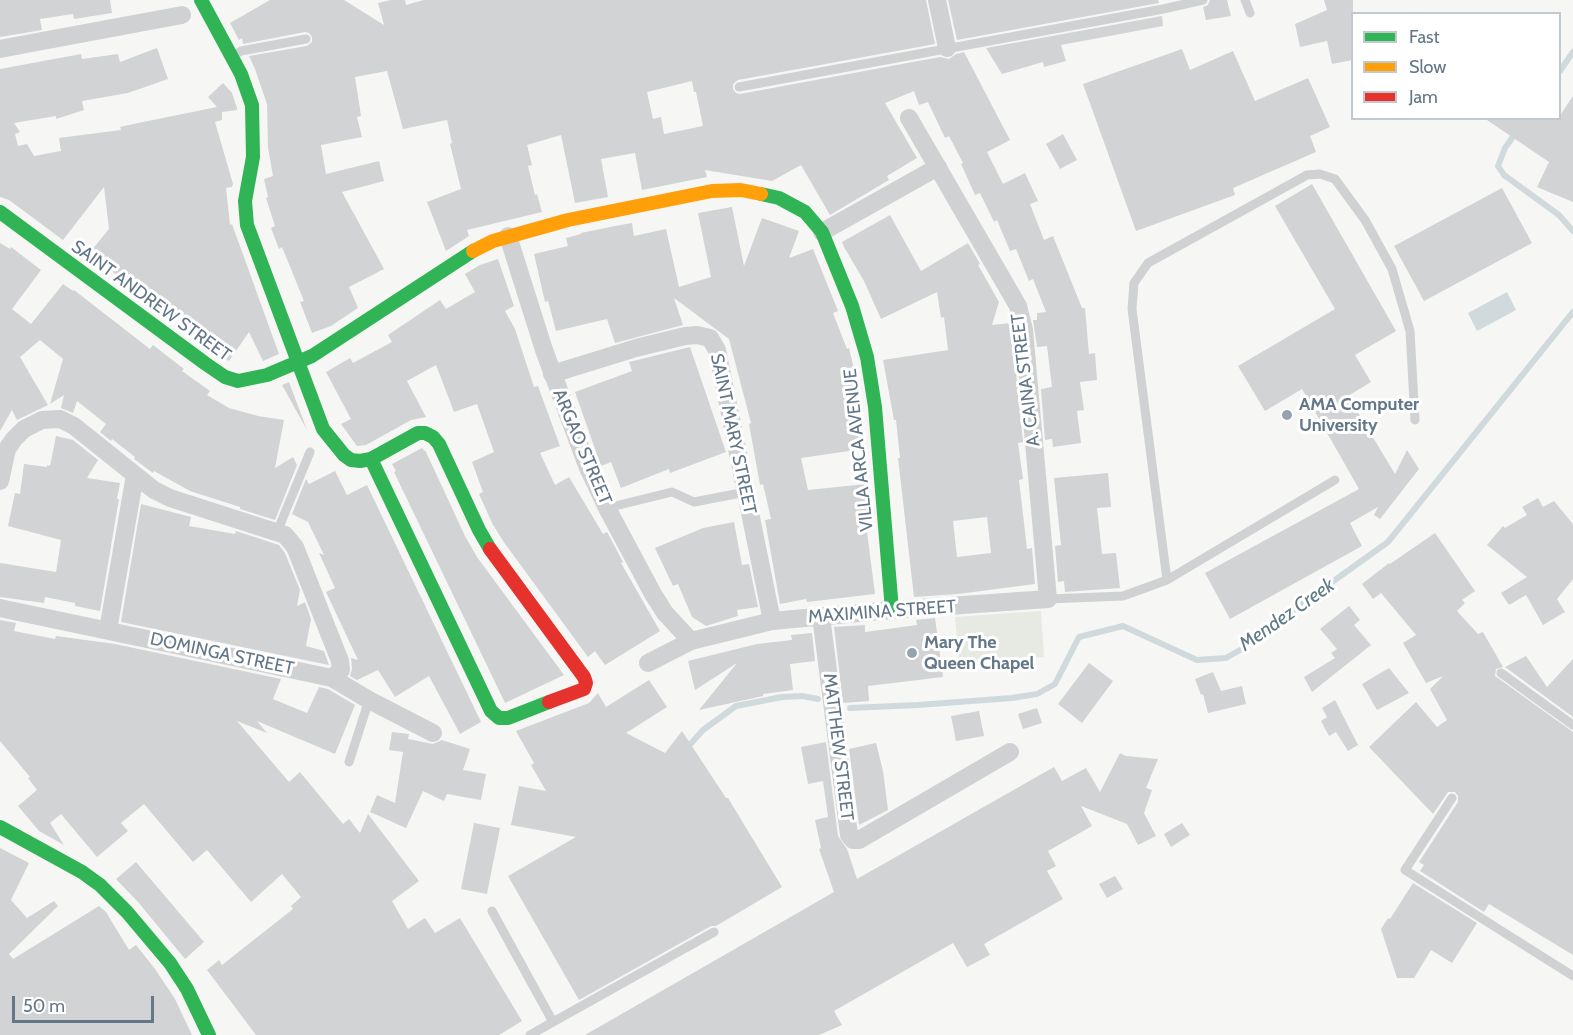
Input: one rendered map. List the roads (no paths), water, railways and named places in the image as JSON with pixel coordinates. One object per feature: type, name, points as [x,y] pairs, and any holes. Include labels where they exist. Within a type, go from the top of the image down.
[{"type":"street","points":[[201,0],[241,74],[252,105],[253,157],[245,201],[247,225],[323,429],[351,460],[371,459],[418,433],[425,433],[433,437],[439,444],[490,549],[584,677],[586,683],[584,689],[508,718],[499,718],[491,711],[371,459]]},
{"type":"street","points":[[937,0],[947,48]]},
{"type":"street","points":[[0,49],[182,15]]},
{"type":"street","name":"A. CAINA STREET","points":[[909,118],[1018,306],[1024,330],[1048,599]]},
{"type":"street","points":[[822,232],[938,167]]},
{"type":"street","name":"VILLA ARCA AVENUE","points":[[508,236],[568,220],[712,191],[741,190],[779,198],[805,212],[822,232],[852,306],[867,357],[875,406],[892,610]]},
{"type":"street","name":"SAINT ANDREW STREET","points":[[0,212],[225,377],[238,381],[252,380],[299,363],[326,348],[478,248],[508,236]]},
{"type":"street","name":"ARGAO STREET","points":[[508,236],[552,374],[588,468],[653,594],[665,613],[691,641]]},
{"type":"street","name":"SAINT MARY STREET","points":[[552,374],[636,348],[685,336],[697,335],[710,338],[717,350],[772,621]]},
{"type":"street","points":[[0,481],[7,448],[14,439],[24,429],[42,420],[60,419],[74,426],[154,490],[186,505],[285,535],[295,547],[340,661],[341,670],[332,678]]},
{"type":"street","points":[[108,630],[135,475]]},
{"type":"street","name":"MAXIMINA STREET","points":[[648,663],[691,641],[772,621],[1048,599]]},
{"type":"street","name":"DOMINGA STREET","points":[[0,608],[332,678],[433,733]]},
{"type":"street","name":"MATTHEW STREET","points":[[821,616],[849,835],[853,840],[859,840],[1010,752]]},
{"type":"street","points":[[0,827],[82,872],[100,885],[127,912],[170,963],[187,989],[209,1035]]},
{"type":"lane","points":[[739,87],[1203,0]]},
{"type":"lane","points":[[1245,0],[1250,13]]},
{"type":"lane","points":[[231,57],[241,51],[306,39]]},
{"type":"lane","points":[[1167,580],[1132,309],[1134,283],[1148,263],[1307,175],[1320,174],[1335,179],[1365,220],[1392,269],[1410,331],[1415,420]]},
{"type":"lane","points":[[277,532],[310,452]]},
{"type":"lane","name":"MAXIMINA STREET","points":[[1048,599],[1123,596],[1167,580],[1335,480]]},
{"type":"lane","points":[[607,508],[672,492],[694,502],[746,492]]},
{"type":"lane","points":[[1501,673],[1573,725]]},
{"type":"lane","points":[[349,762],[369,700]]},
{"type":"lane","points":[[1452,798],[1405,870],[1573,976]]},
{"type":"lane","points":[[492,911],[553,1022]]},
{"type":"lane","points":[[530,1035],[714,932]]},
{"type":"waterway","name":"Mendez Creek","points":[[1561,70],[1573,52]]},
{"type":"waterway","name":"Mendez Creek","points":[[1517,131],[1505,148],[1498,166],[1504,175],[1559,215],[1573,231]]},
{"type":"waterway","name":"Mendez Creek","points":[[850,708],[1012,698],[1037,694],[1055,684],[1079,637],[1123,626],[1197,660],[1226,658],[1261,638],[1307,600],[1388,542],[1573,312]]},
{"type":"waterway","points":[[686,749],[703,730],[736,706],[782,697],[802,696],[818,699]]},
{"type":"place","name":"AMA Computer University","points":[[1287,415]]},
{"type":"place","name":"Mary The Queen Chapel","points":[[912,653]]}]
